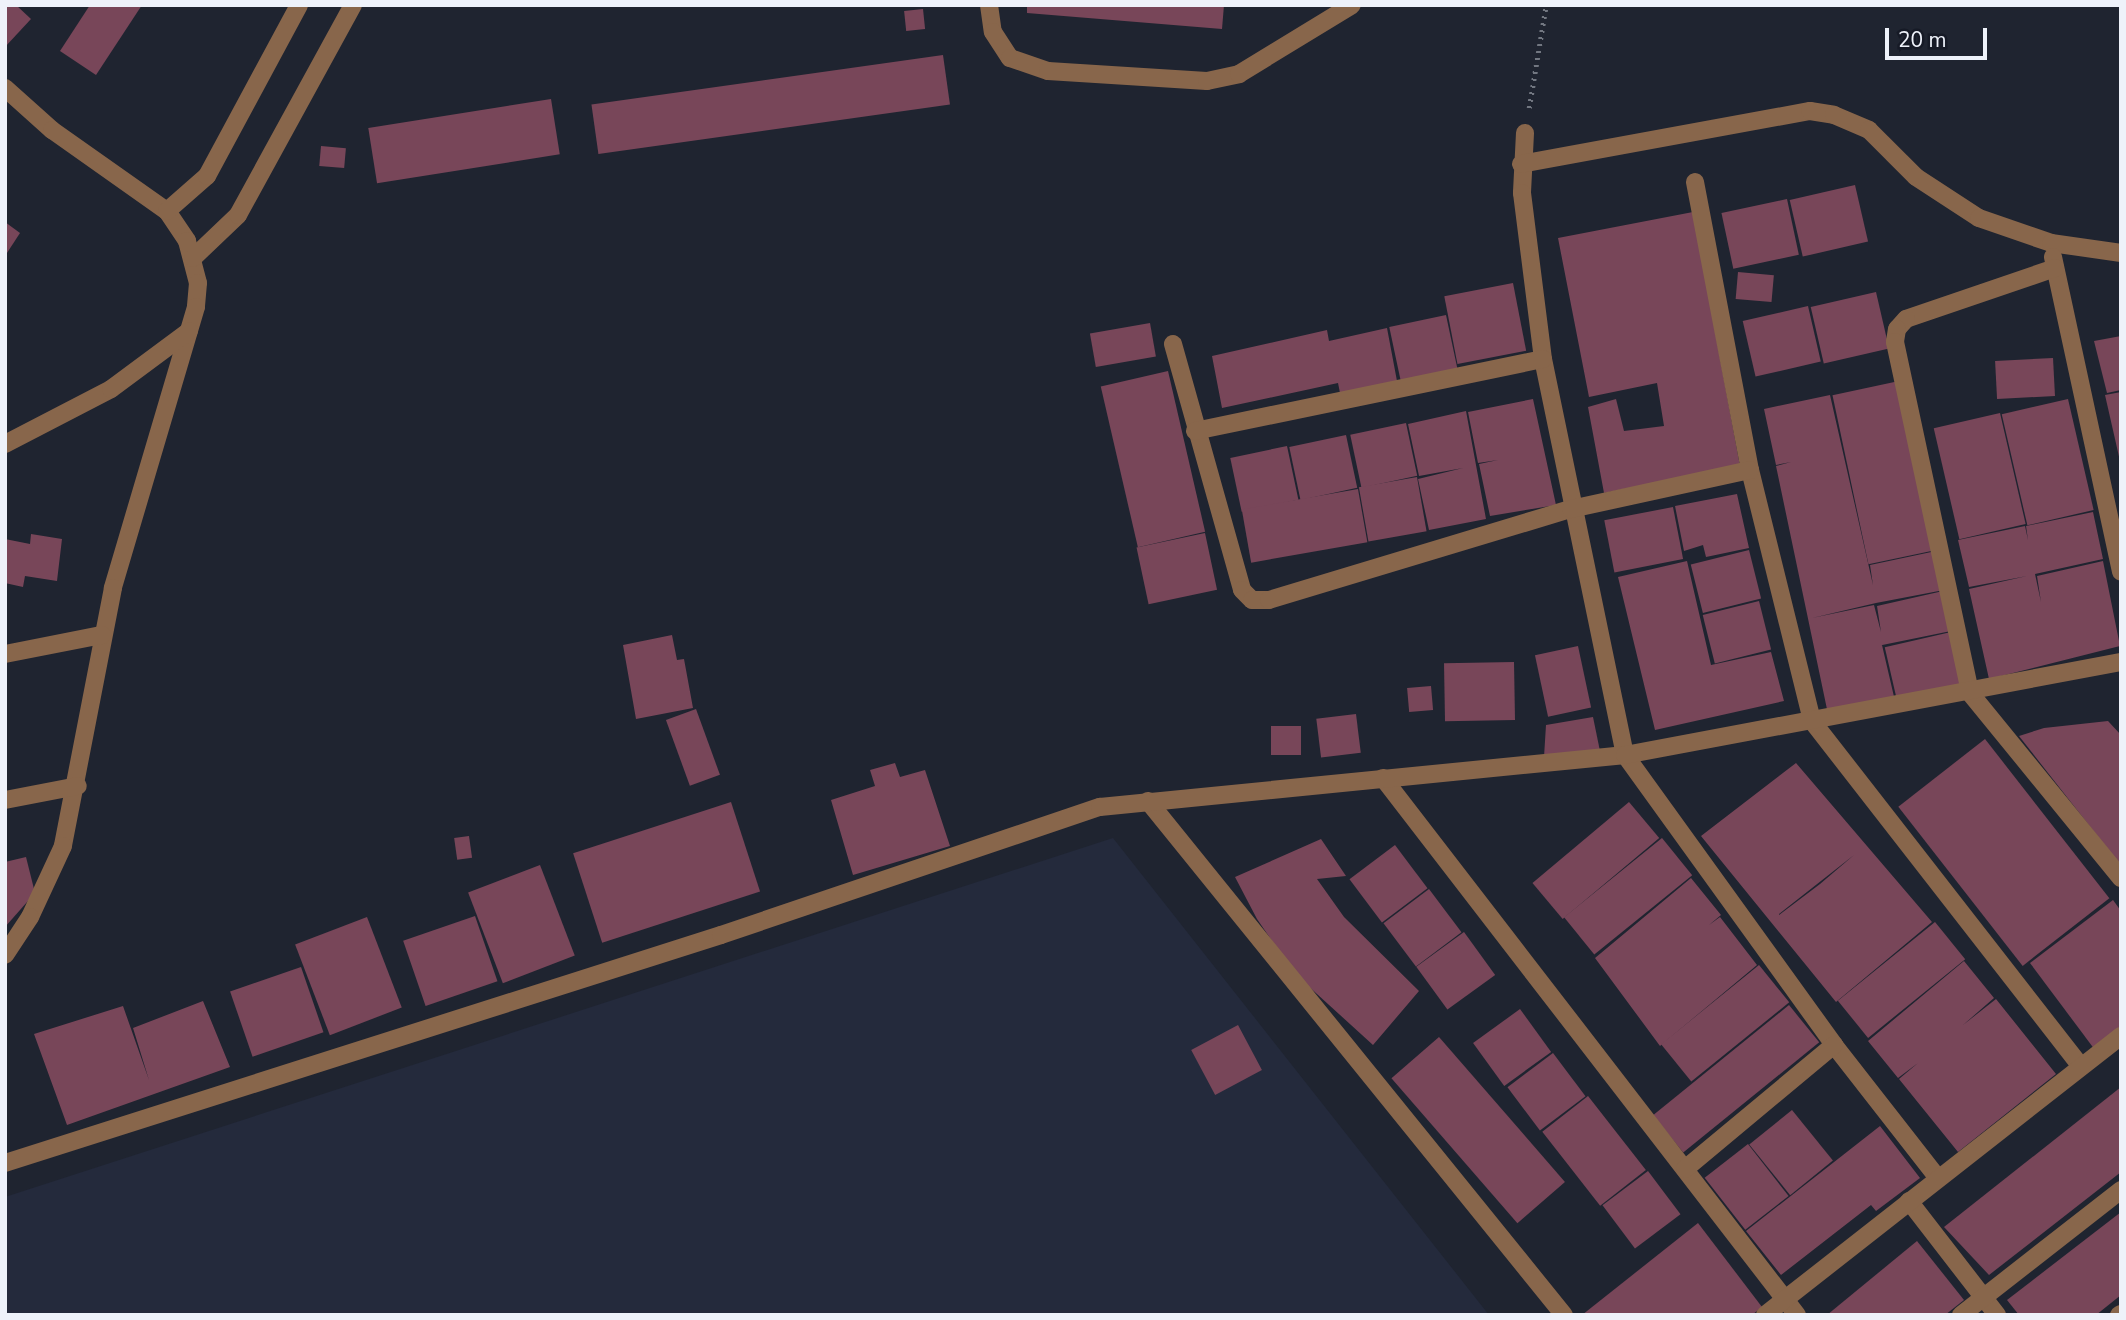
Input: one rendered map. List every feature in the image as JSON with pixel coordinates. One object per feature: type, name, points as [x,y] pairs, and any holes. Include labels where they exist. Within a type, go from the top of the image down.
[{"type":"street","points":[[167,211],[207,176],[299,5]]},
{"type":"street","points":[[194,258],[239,215],[353,5]]},
{"type":"street","points":[[989,5],[993,32],[1010,58],[1048,71],[1207,81],[1239,74],[1352,5]]},
{"type":"street","points":[[5,88],[52,130],[167,211],[194,258],[196,307],[102,635],[78,786],[48,882],[5,955]]},
{"type":"street","points":[[1521,163],[1810,111],[1834,115],[1870,130],[1916,177],[1979,219],[2051,243],[2121,253]]},
{"type":"street","points":[[1525,133],[1521,163],[1543,359],[1571,509],[1625,755],[1834,1045],[1938,1178]]},
{"type":"street","points":[[1695,182],[1750,470],[1812,721],[2081,1067]]},
{"type":"street","points":[[2051,243],[2121,572]]},
{"type":"street","points":[[2055,268],[1906,319],[1895,335],[1970,693],[2121,878]]},
{"type":"street","points":[[5,444],[111,388],[189,331]]},
{"type":"street","points":[[1173,344],[1195,431],[1242,590],[1252,600],[1269,600],[1571,509],[1750,470]]},
{"type":"street","points":[[1195,431],[1543,359]]},
{"type":"street","points":[[5,654],[102,635]]},
{"type":"street","points":[[10,1157],[721,935],[1055,819],[1148,801],[1625,755],[1970,693],[2121,662]]},
{"type":"street","points":[[1383,778],[1786,1297],[1797,1315]]},
{"type":"street","points":[[5,800],[78,786]]},
{"type":"street","points":[[1148,801],[1564,1315]]},
{"type":"street","points":[[1765,1315],[2121,1036]]},
{"type":"street","points":[[1685,1169],[1834,1045]]},
{"type":"street","points":[[1961,1315],[2121,1189]]},
{"type":"street","points":[[1909,1201],[1997,1315]]},
{"type":"path","points":[[1525,133],[1546,5]]},
{"type":"shaded area","points":[[1113,838],[1489,1315],[5,1315],[5,1197]]},
{"type":"building","points":[[5,5],[16,5],[31,19],[5,47]]},
{"type":"building","points":[[90,5],[142,5],[96,75],[60,51]]},
{"type":"building","points":[[1027,5],[1224,5],[1222,29],[1027,13]]},
{"type":"building","points":[[923,9],[925,29],[906,31],[904,11]]},
{"type":"building","points":[[943,55],[950,105],[598,154],[591,104]]},
{"type":"building","points":[[551,99],[560,154],[377,183],[368,128]]},
{"type":"building","points":[[321,146],[346,148],[344,168],[319,166]]},
{"type":"building","points":[[1855,185],[1868,242],[1803,257],[1790,200]]},
{"type":"building","points":[[1787,199],[1799,255],[1733,269],[1721,213]]},
{"type":"building","points":[[1693,212],[1740,466],[1604,493],[1588,407],[1616,399],[1624,431],[1664,426],[1657,383],[1589,397],[1558,238]]},
{"type":"building","points":[[5,222],[20,233],[5,256]]},
{"type":"building","points":[[1738,272],[1774,275],[1772,302],[1736,299]]},
{"type":"building","points":[[1513,283],[1526,351],[1457,364],[1444,296]]},
{"type":"building","points":[[1876,292],[1889,349],[1824,364],[1811,307]]},
{"type":"building","points":[[1808,306],[1821,362],[1756,377],[1743,321]]},
{"type":"building","points":[[1446,315],[1457,369],[1401,381],[1389,327]]},
{"type":"building","points":[[1150,323],[1156,356],[1096,367],[1090,334]]},
{"type":"building","points":[[1387,328],[1397,381],[1340,393],[1338,383],[1222,408],[1212,356],[1327,330],[1329,341]]},
{"type":"building","points":[[2121,336],[2121,390],[2107,393],[2094,341]]},
{"type":"building","points":[[2053,358],[2055,396],[1997,399],[1995,361]]},
{"type":"building","points":[[1168,371],[1205,532],[1138,547],[1101,387]]},
{"type":"building","points":[[1899,381],[1935,550],[1868,564],[1832,395]]},
{"type":"building","points":[[2121,392],[2121,461],[2120,461],[2105,395]]},
{"type":"building","points":[[1830,395],[1873,585],[1870,565],[1936,551],[1944,590],[1812,618],[1874,605],[1881,632],[1877,606],[1943,591],[1951,631],[1882,645],[1895,701],[1828,714],[1776,466],[1791,462],[1776,465],[1764,409]]},
{"type":"building","points":[[1533,399],[1556,505],[1490,516],[1479,464],[1498,460],[1478,463],[1468,412]]},
{"type":"building","points":[[2068,399],[2094,510],[2027,525],[2002,414]]},
{"type":"building","points":[[1466,411],[1486,519],[1429,530],[1418,479],[1463,468],[1419,476],[1408,424]]},
{"type":"building","points":[[2000,413],[2026,524],[1959,539],[1934,428]]},
{"type":"building","points":[[1406,423],[1417,476],[1361,488],[1350,435]]},
{"type":"building","points":[[1346,435],[1357,488],[1300,500],[1289,447]]},
{"type":"building","points":[[1287,446],[1298,500],[1242,512],[1230,458]]},
{"type":"building","points":[[1417,477],[1427,531],[1368,541],[1359,487]]},
{"type":"building","points":[[1358,489],[1367,542],[1251,563],[1242,509]]},
{"type":"building","points":[[1737,494],[1749,548],[1706,557],[1703,545],[1684,551],[1675,506]]},
{"type":"building","points":[[1673,507],[1683,559],[1614,572],[1604,520]]},
{"type":"building","points":[[2093,512],[2103,559],[2035,574],[2041,602],[2037,576],[2103,561],[2120,646],[1989,679],[1969,589],[2027,576],[1969,587],[1958,540],[2025,526],[2028,540],[2026,526]]},
{"type":"building","points":[[1205,533],[1217,590],[1149,604],[1137,548]]},
{"type":"building","points":[[31,534],[62,539],[57,581],[25,576],[23,587],[5,583],[5,539],[30,544]]},
{"type":"building","points":[[1749,550],[1761,599],[1703,613],[1691,565]]},
{"type":"building","points":[[1687,561],[1711,665],[1771,652],[1784,701],[1655,730],[1618,577]]},
{"type":"building","points":[[1759,601],[1771,650],[1715,664],[1703,615]]},
{"type":"building","points":[[1951,632],[1964,688],[1898,703],[1885,647]]},
{"type":"building","points":[[672,635],[677,660],[684,659],[693,708],[636,719],[623,645]]},
{"type":"building","points":[[1578,646],[1591,708],[1548,717],[1535,655]]},
{"type":"building","points":[[1514,662],[1515,720],[1445,721],[1444,663]]},
{"type":"building","points":[[1431,686],[1433,710],[1409,712],[1407,688]]},
{"type":"building","points":[[696,709],[720,775],[690,786],[666,720]]},
{"type":"building","points":[[1356,714],[1361,753],[1321,758],[1316,719]]},
{"type":"building","points":[[1593,717],[1601,756],[1544,757],[1546,725]]},
{"type":"building","points":[[2108,721],[2121,735],[2121,866],[2019,736],[2044,728]]},
{"type":"building","points":[[1271,726],[1301,726],[1301,755],[1271,755]]},
{"type":"building","points":[[1985,739],[2109,898],[2023,966],[1898,807]]},
{"type":"building","points":[[895,763],[900,777],[925,770],[950,846],[853,875],[831,800],[875,786],[870,770]]},
{"type":"building","points":[[1796,763],[1932,922],[1836,1002],[1701,836]],"holes":[[[1854,855],[1820,884],[1779,915]]]},
{"type":"building","points":[[731,802],[760,891],[602,943],[573,853]]},
{"type":"building","points":[[1629,802],[1659,838],[1563,919],[1532,883]]},
{"type":"building","points":[[469,836],[472,858],[457,860],[454,838]]},
{"type":"building","points":[[1662,838],[1692,875],[1594,955],[1564,917]]},
{"type":"building","points":[[1321,839],[1346,876],[1317,879],[1344,917],[1419,991],[1373,1045],[1295,974],[1257,919],[1235,877]]},
{"type":"building","points":[[1395,845],[1427,888],[1382,922],[1349,879]]},
{"type":"building","points":[[26,857],[35,893],[5,927],[5,862]]},
{"type":"building","points":[[540,865],[575,956],[503,983],[468,893]]},
{"type":"building","points":[[1691,878],[1721,915],[1709,925],[1720,917],[1757,965],[1660,1046],[1595,958]]},
{"type":"building","points":[[1429,889],[1461,932],[1416,966],[1383,923]]},
{"type":"building","points":[[2113,900],[2121,911],[2121,1030],[2095,1050],[2030,963]]},
{"type":"building","points":[[475,916],[497,981],[426,1006],[403,941]]},
{"type":"building","points":[[367,917],[402,1008],[330,1035],[295,945]]},
{"type":"building","points":[[1935,922],[1965,959],[1868,1038],[1838,1001]]},
{"type":"building","points":[[1464,932],[1495,975],[1447,1010],[1416,967]]},
{"type":"building","points":[[1964,961],[1994,998],[1963,1025],[1996,999],[2056,1074],[1958,1152],[1899,1079],[1918,1063],[1898,1078],[1868,1041]]},
{"type":"building","points":[[1759,965],[1789,1002],[1691,1082],[1661,1044]]},
{"type":"building","points":[[301,967],[323,1032],[253,1057],[230,991]]},
{"type":"building","points":[[203,1001],[230,1067],[67,1125],[34,1034],[123,1006],[149,1080],[133,1028]]},
{"type":"building","points":[[1789,1005],[1819,1042],[1683,1152],[1653,1115]]},
{"type":"building","points":[[1520,1009],[1551,1052],[1504,1086],[1473,1043]]},
{"type":"building","points":[[1238,1025],[1262,1070],[1215,1095],[1191,1050]]},
{"type":"building","points":[[1439,1037],[1565,1182],[1517,1223],[1391,1078]]},
{"type":"building","points":[[1553,1053],[1585,1096],[1540,1130],[1507,1087]]},
{"type":"building","points":[[2121,1087],[2121,1172],[1989,1275],[1944,1227]]},
{"type":"building","points":[[1588,1096],[1646,1170],[1600,1206],[1542,1132]]},
{"type":"building","points":[[1792,1110],[1833,1161],[1790,1195],[1749,1145]]},
{"type":"building","points":[[1880,1126],[1920,1178],[1876,1211],[1871,1205],[1781,1275],[1746,1231]]},
{"type":"building","points":[[1748,1144],[1789,1196],[1745,1230],[1705,1178]]},
{"type":"building","points":[[1648,1171],[1680,1214],[1635,1248],[1602,1205]]},
{"type":"building","points":[[2121,1212],[2121,1295],[2096,1315],[2019,1315],[2007,1300]]},
{"type":"building","points":[[1698,1223],[1762,1307],[1752,1315],[1582,1315]]},
{"type":"building","points":[[1917,1241],[1964,1300],[1945,1315],[1827,1315]]}]
